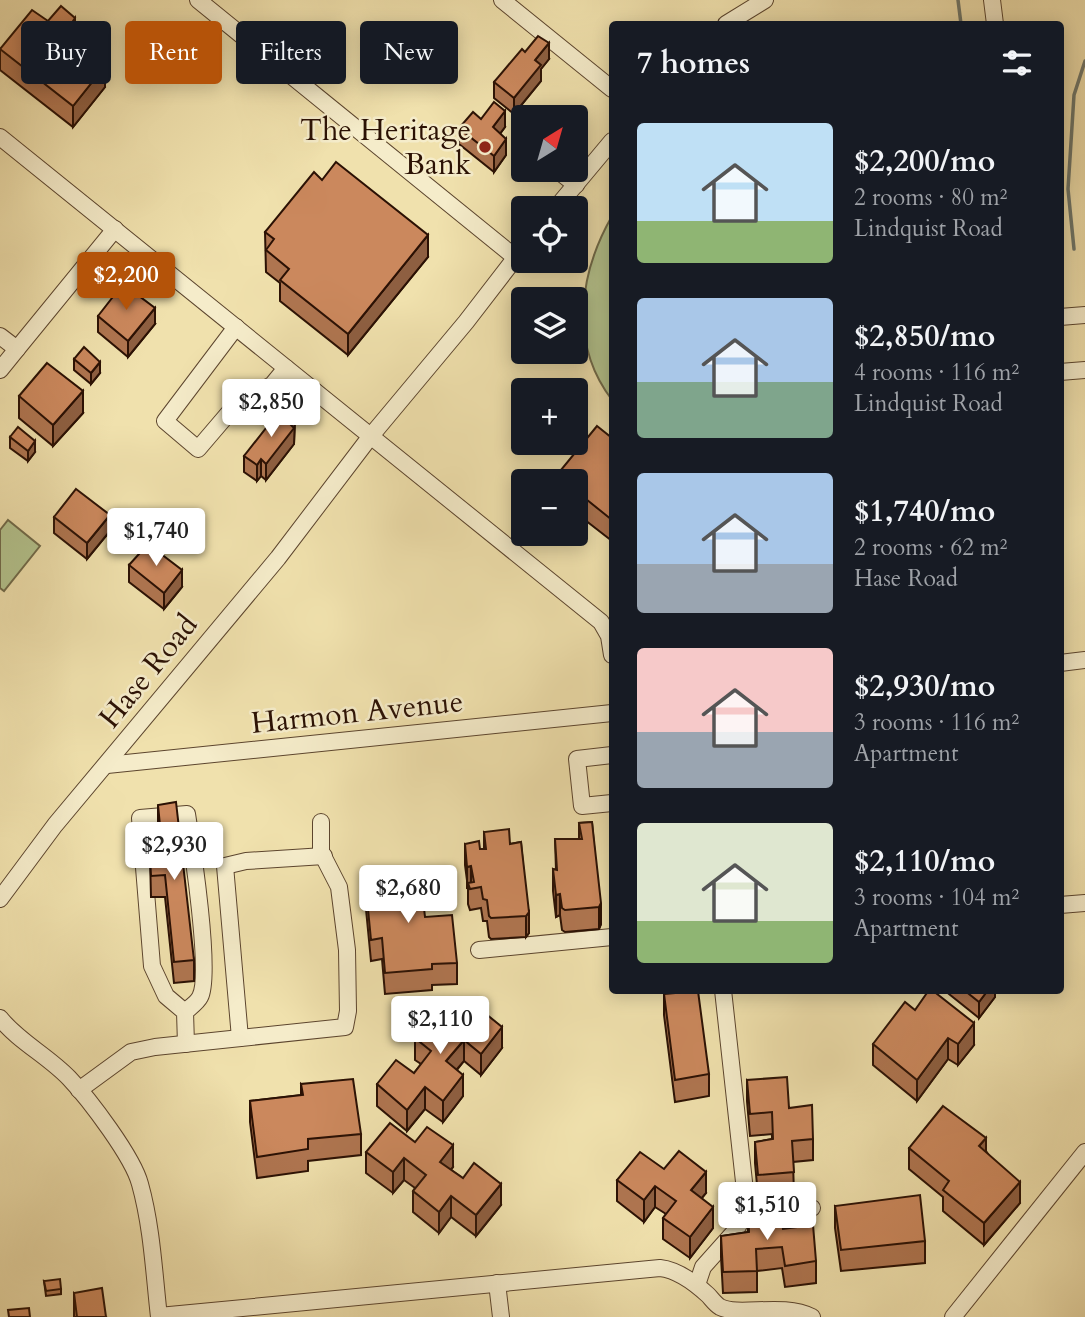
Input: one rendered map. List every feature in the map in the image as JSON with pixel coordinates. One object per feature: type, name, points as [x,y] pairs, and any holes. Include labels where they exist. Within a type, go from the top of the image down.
[{"type":"street","points":[[198,0],[511,247]]},
{"type":"street","points":[[502,0],[609,87]]},
{"type":"street","points":[[731,21],[765,0]]},
{"type":"street","points":[[992,0],[995,21]]},
{"type":"street","points":[[0,137],[370,437],[469,513],[601,622],[609,636]]},
{"type":"street","points":[[566,196],[609,145]]},
{"type":"street","points":[[572,182],[576,185]]},
{"type":"street","points":[[0,370],[115,229]]},
{"type":"street","name":"Hase Road","points":[[0,899],[55,825],[278,558],[370,437],[411,390],[511,263]]},
{"type":"street","points":[[1064,317],[1085,315]]},
{"type":"street","points":[[236,327],[165,421],[198,449],[239,401],[272,385],[286,368]]},
{"type":"street","points":[[0,335],[17,349]]},
{"type":"street","points":[[1064,372],[1085,370]]},
{"type":"street","points":[[1064,658],[1085,660]]},
{"type":"street","name":"Harmon Avenue","points":[[107,765],[609,713]]},
{"type":"street","points":[[609,755],[577,759],[583,806],[609,803]]},
{"type":"street","points":[[185,1012],[166,996],[152,967],[140,818],[187,814],[205,974],[200,997],[185,1012],[186,1044]]},
{"type":"street","points":[[79,1090],[131,1052],[345,1027],[348,1012],[347,950],[339,887],[321,852],[320,822]]},
{"type":"street","points":[[240,1038],[225,866],[246,861],[324,856]]},
{"type":"street","points":[[1064,905],[1085,903]]},
{"type":"street","points":[[479,950],[609,937]]},
{"type":"street","points":[[697,1285],[703,1267],[736,1230],[747,1209],[723,994]]},
{"type":"street","points":[[2,1023],[51,1061],[79,1090],[126,1154],[140,1182],[159,1317],[660,1268],[670,1269],[697,1285],[720,1307],[795,1310],[812,1317]]},
{"type":"street","points":[[953,1317],[1085,1152]]},
{"type":"street","points":[[747,1209],[812,1208]]},
{"type":"street","points":[[497,1283],[501,1317]]},
{"type":"green space","points":[[609,222],[609,395],[598,378],[588,351],[588,287],[586,287],[592,261]]},
{"type":"green space","points":[[8,520],[40,546],[4,591],[0,588],[0,530]]},
{"type":"building","points":[[61,6],[75,18],[73,21],[48,21]]},
{"type":"building","points":[[32,10],[48,21],[23,21]]},
{"type":"building","points":[[21,23],[21,65],[0,49]]},
{"type":"building","points":[[538,36],[549,43],[535,60],[541,65],[514,98],[494,82],[522,49],[525,52]]},
{"type":"building","points":[[45,84],[91,84],[73,106]]},
{"type":"building","points":[[494,102],[505,111],[493,127],[506,139],[494,156],[459,128],[473,112],[481,119]]},
{"type":"building","points":[[336,162],[428,235],[348,334],[280,280],[289,269],[266,250],[274,239],[265,232],[314,172],[322,180]]},
{"type":"building","points":[[123,284],[155,308],[128,341],[98,316]]},
{"type":"building","points":[[84,347],[100,362],[91,373],[74,359]]},
{"type":"building","points":[[47,363],[83,391],[53,425],[19,396]]},
{"type":"building","points":[[288,412],[295,418],[290,424],[294,428],[266,464],[261,459],[257,465],[244,456],[277,414],[284,418]]},
{"type":"building","points":[[597,426],[609,436],[609,518],[588,501],[588,469],[562,469],[573,455],[588,455],[588,437]]},
{"type":"building","points":[[18,427],[35,441],[28,451],[10,437]]},
{"type":"building","points":[[76,489],[110,515],[87,543],[54,517]]},
{"type":"building","points":[[148,544],[182,570],[164,593],[129,565]]},
{"type":"building","points":[[176,802],[194,960],[174,962],[165,875],[151,876],[150,857],[163,856],[158,805]]},
{"type":"building","points":[[592,822],[601,903],[599,907],[565,910],[562,908],[560,894],[556,895],[553,869],[557,870],[555,839],[582,839],[579,823]]},
{"type":"building","points":[[509,829],[510,844],[521,842],[529,912],[526,916],[491,918],[481,887],[470,889],[468,883],[474,882],[471,866],[467,867],[465,844],[479,841],[480,849],[486,849],[484,832]]},
{"type":"building","points":[[420,873],[425,917],[452,915],[457,963],[432,964],[432,969],[385,973],[382,938],[371,940],[365,878]]},
{"type":"building","points":[[664,994],[698,994],[709,1074],[675,1080]]},
{"type":"building","points":[[926,994],[937,994],[974,1023],[958,1044],[948,1038],[917,1080],[873,1044],[905,1002],[915,1010]]},
{"type":"building","points":[[969,994],[985,994],[979,1002]]},
{"type":"building","points":[[470,1001],[502,1027],[481,1054],[464,1040],[446,1061],[463,1075],[443,1101],[425,1087],[407,1110],[377,1084],[396,1060],[414,1073],[431,1051],[415,1038],[435,1012],[451,1025]]},
{"type":"building","points":[[787,1077],[789,1108],[812,1105],[813,1139],[792,1141],[794,1172],[758,1175],[755,1142],[773,1139],[772,1112],[750,1114],[747,1080]]},
{"type":"building","points":[[353,1079],[361,1134],[308,1139],[308,1149],[257,1157],[250,1101],[303,1095],[301,1084]]},
{"type":"building","points":[[943,1106],[986,1138],[979,1146],[1020,1182],[984,1223],[943,1190],[949,1181],[909,1148]]},
{"type":"building","points":[[390,1123],[415,1142],[427,1127],[453,1145],[440,1162],[463,1178],[474,1163],[501,1184],[476,1215],[451,1196],[439,1212],[413,1191],[426,1175],[404,1158],[393,1172],[366,1152]]},
{"type":"building","points":[[679,1151],[706,1172],[691,1190],[713,1207],[690,1237],[663,1218],[676,1201],[655,1186],[644,1200],[617,1180],[640,1152],[664,1169]]},
{"type":"building","points":[[920,1195],[925,1241],[841,1250],[835,1206]]},
{"type":"building","points":[[780,1206],[783,1229],[813,1225],[816,1261],[785,1266],[782,1247],[756,1249],[757,1271],[723,1272],[721,1236],[749,1232],[748,1211]]},
{"type":"building","points":[[60,1279],[61,1289],[46,1291],[44,1281]]},
{"type":"building","points":[[102,1288],[106,1317],[77,1317],[74,1293]]},
{"type":"building","points":[[29,1308],[30,1317],[9,1317],[8,1310]]},
{"type":"waterway","points":[[958,0],[961,21]]},
{"type":"waterway","points":[[1074,249],[1068,189],[1074,95],[1085,61]]},
{"type":"place","name":"The Heritage Bank","points":[[485,147]]}]
